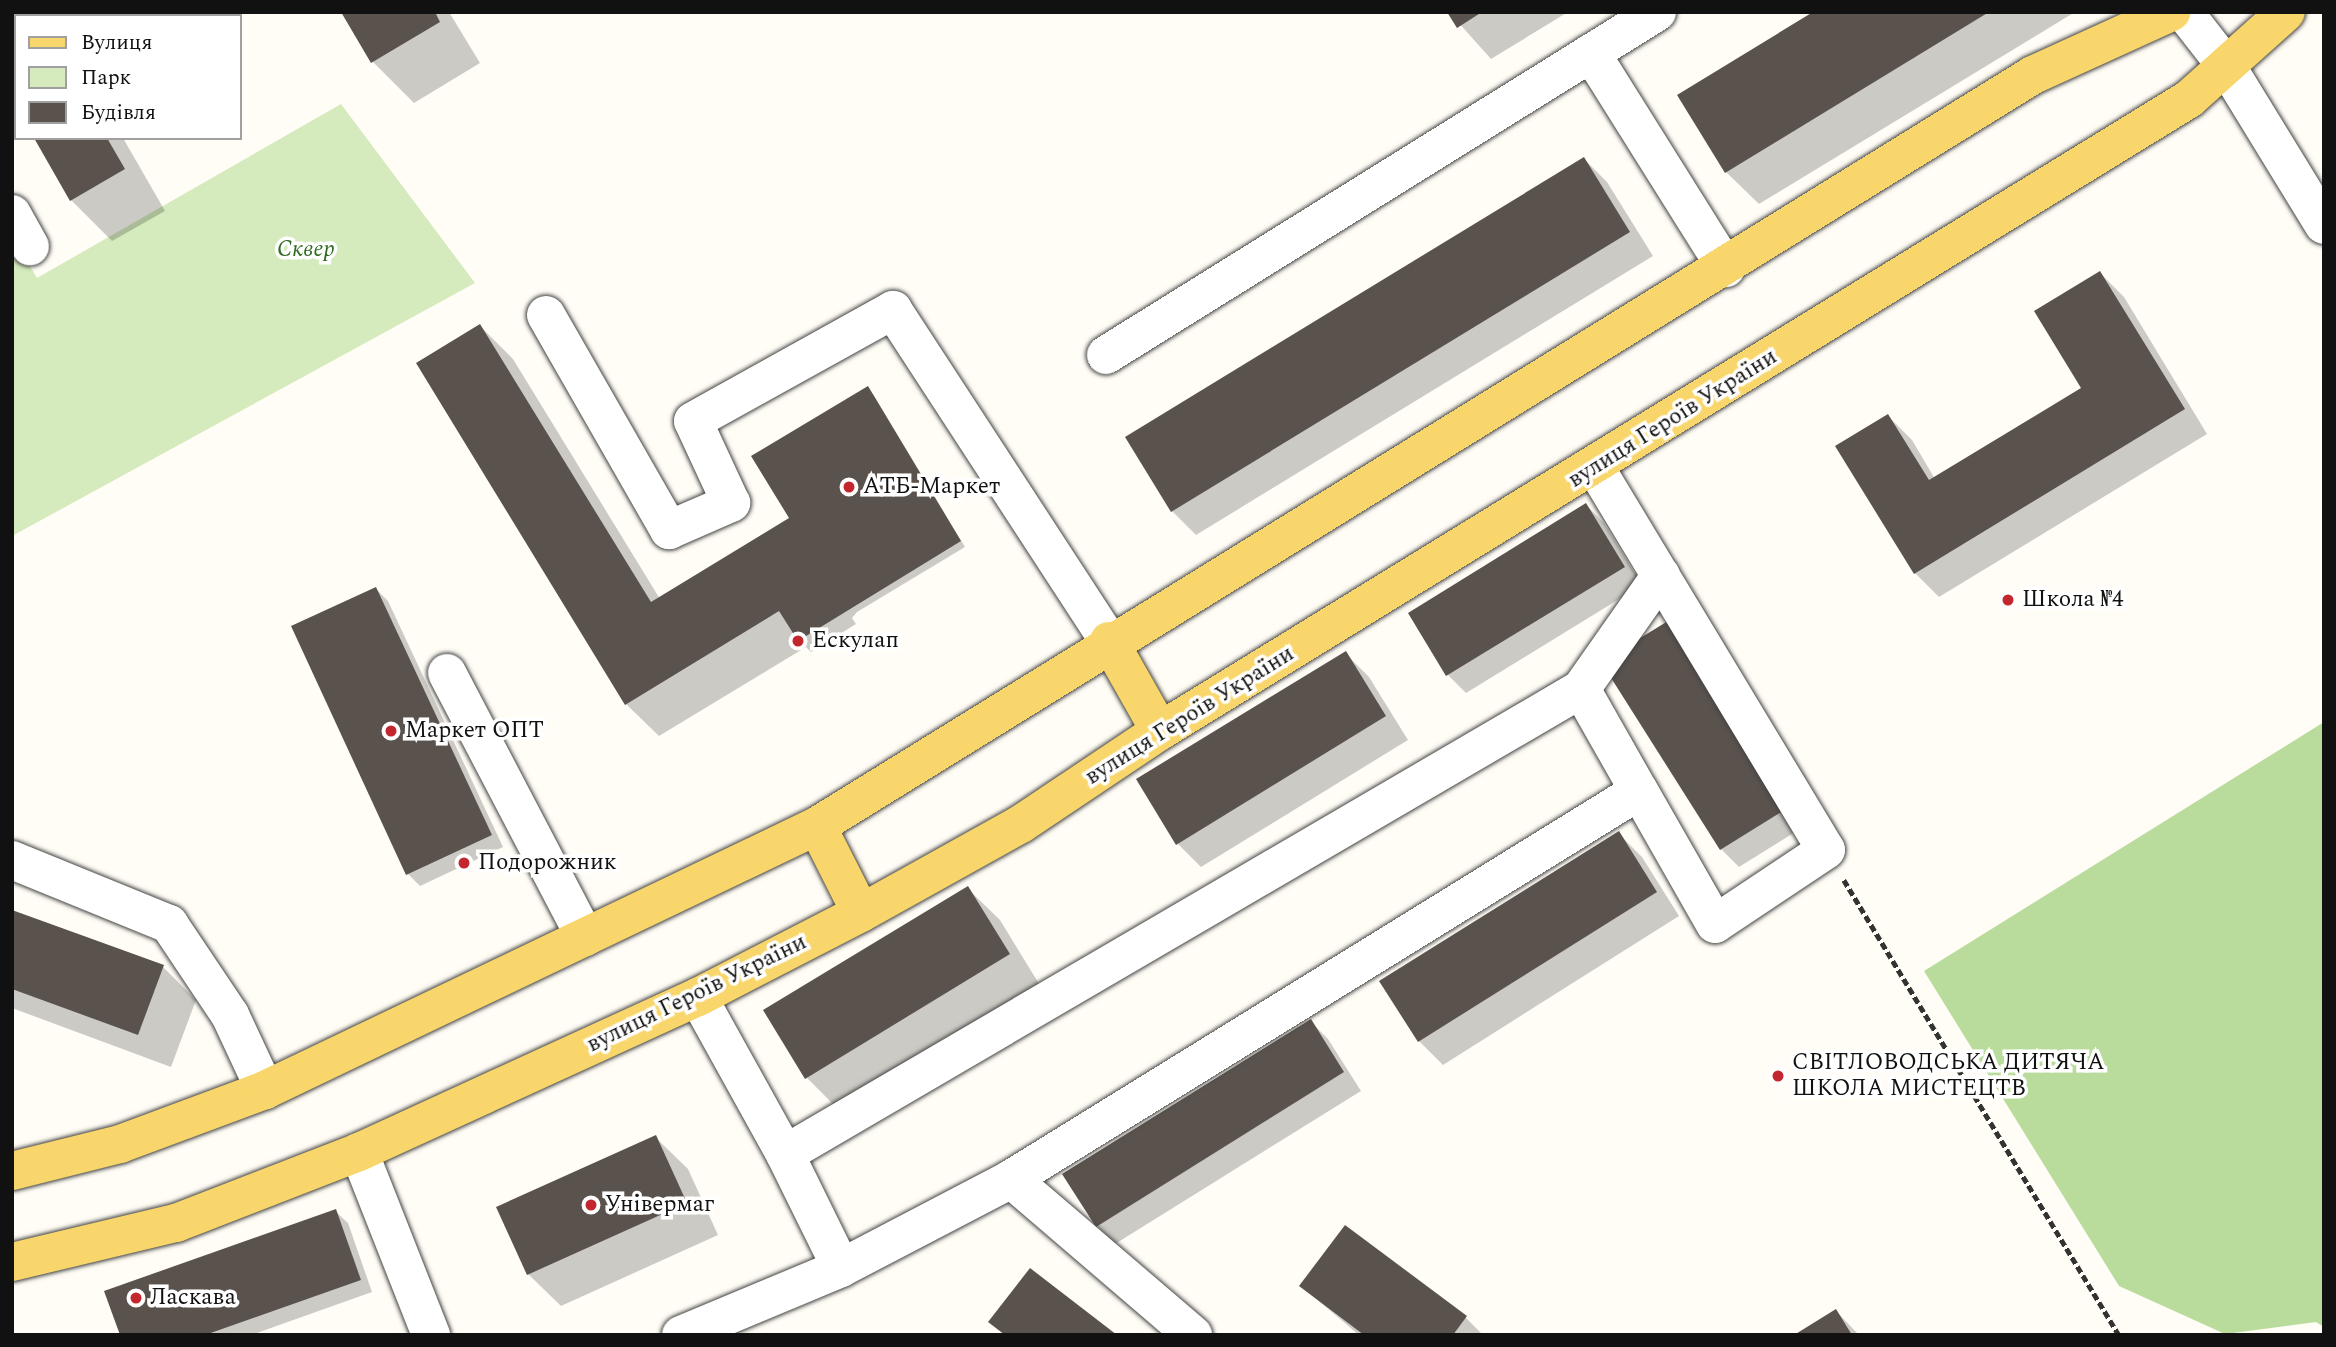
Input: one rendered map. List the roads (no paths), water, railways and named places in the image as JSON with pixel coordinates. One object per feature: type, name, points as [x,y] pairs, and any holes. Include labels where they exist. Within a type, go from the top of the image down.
[{"type":"main road","points":[[12,1171],[120,1144],[265,1090],[817,826],[1110,641],[1726,268],[2033,75],[2171,12]]},
{"type":"main road","name":"вулиця Героїв України","points":[[12,1262],[176,1223],[359,1152],[698,997],[861,913],[1021,824],[1160,731],[1595,467],[2189,99],[2286,12]]},
{"type":"main road","points":[[1110,641],[1160,731]]},
{"type":"main road","points":[[817,826],[861,913]]},
{"type":"street","points":[[1106,355],[1657,12]]},
{"type":"street","points":[[2184,12],[2227,67],[2324,225]]},
{"type":"street","points":[[1591,53],[1726,268]]},
{"type":"street","points":[[546,315],[669,530],[732,503],[693,421],[893,310],[1110,641]]},
{"type":"street","points":[[1581,689],[1715,924],[1826,850],[1595,467]]},
{"type":"street","points":[[785,1154],[1581,689],[1661,575]]},
{"type":"street","points":[[447,673],[584,937]]},
{"type":"street","points":[[681,1335],[841,1268],[1011,1180],[1639,791]]},
{"type":"street","points":[[12,860],[169,924],[230,1015],[265,1090]]},
{"type":"street","points":[[698,997],[785,1154],[841,1268]]},
{"type":"street","points":[[359,1152],[431,1335]]},
{"type":"street","points":[[1011,1180],[1193,1335]]},
{"type":"place","name":"АТБ-Маркет","points":[[849,487]]},
{"type":"place","name":"Школа №4","points":[[2008,600]]},
{"type":"place","name":"Ескулап","points":[[798,641]]},
{"type":"place","name":"Маркет ОПТ","points":[[391,731]]},
{"type":"place","name":"Подорожник","points":[[464,863]]},
{"type":"place","name":"СВІТЛОВОДСЬКА ДИТЯЧА ШКОЛА МИСТЕЦТВ","points":[[1778,1076]]},
{"type":"place","name":"Універмаг","points":[[591,1205]]},
{"type":"place","name":"Ласкава","points":[[136,1298]]},
{"type":"park label","name":"Сквер","points":[[306,250]]}]
